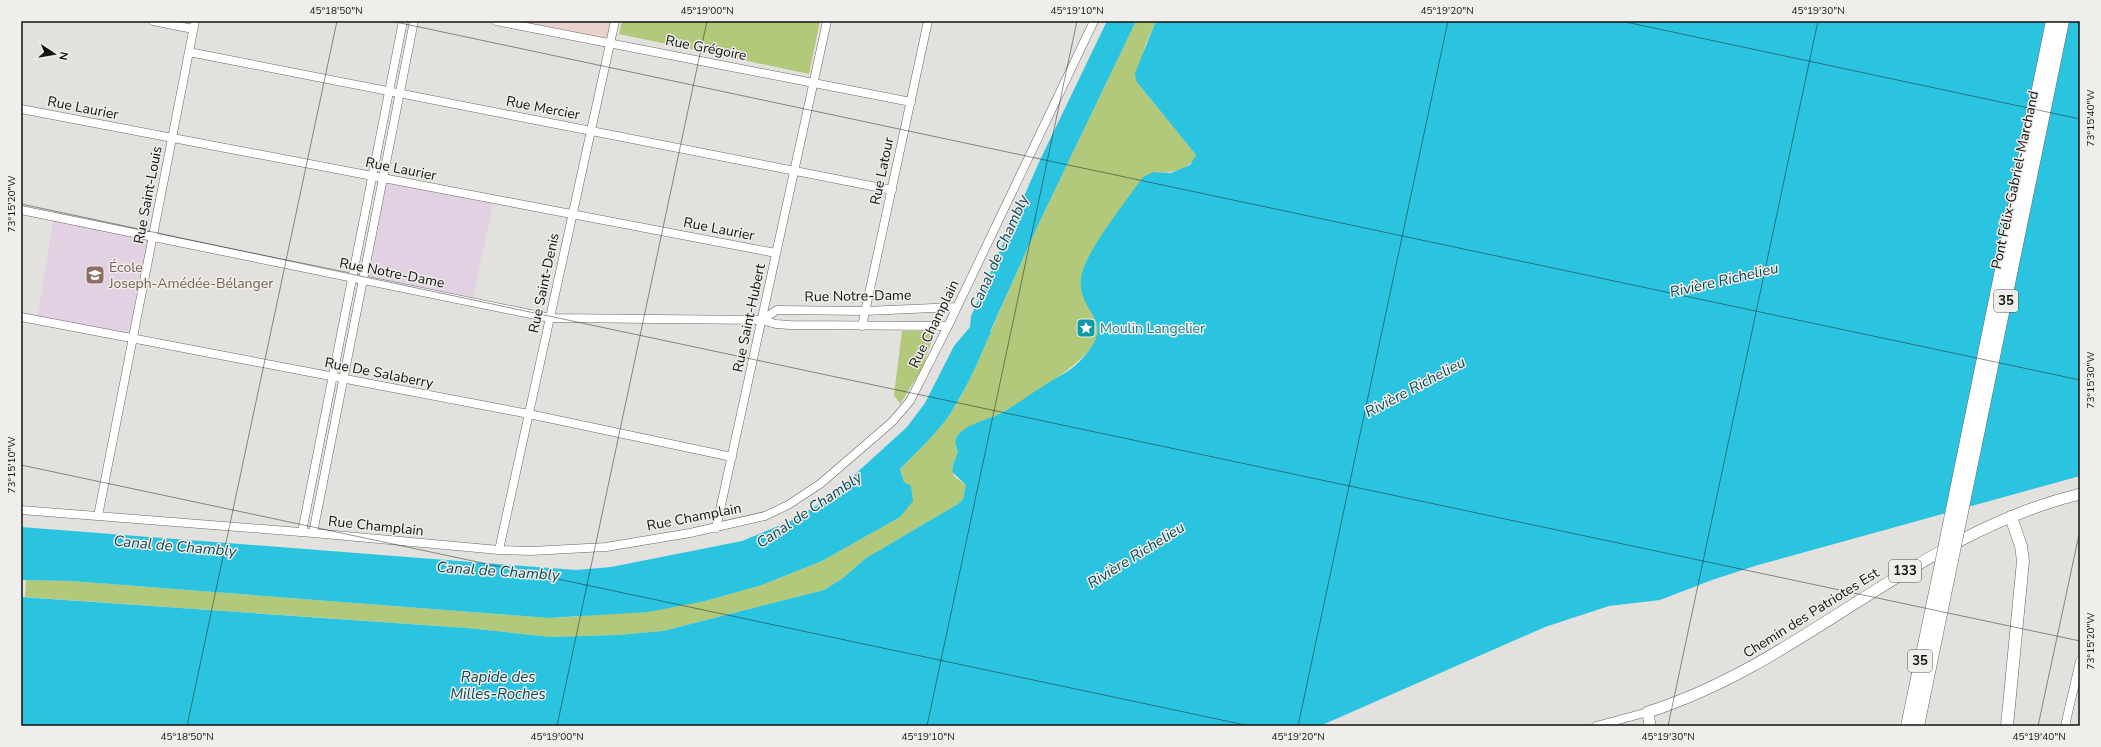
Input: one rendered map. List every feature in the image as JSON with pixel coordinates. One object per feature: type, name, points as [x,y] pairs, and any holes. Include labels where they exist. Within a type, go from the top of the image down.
[{"type":"highway","name":"Pont Félix-Gabriel-Marchand","points":[[1943,579],[2052,21]]},
{"type":"highway","name":"Pont Félix-Gabriel-Marchand","points":[[1943,579],[2063,21]]},
{"type":"highway","points":[[2007,726],[2023,561],[2021,546],[2011,517]]},
{"type":"highway","name":"35","points":[[1907,726],[1943,579]]},
{"type":"highway","name":"35","points":[[1918,726],[1943,579]]},
{"type":"main road","name":"Chemin des Patriotes Est","points":[[1648,712],[1692,696],[1735,676],[1944,548],[1978,530],[2011,517],[2080,494]]},
{"type":"main road","points":[[1648,712],[1650,726]]},
{"type":"street","points":[[153,21],[194,25]]},
{"type":"street","points":[[313,533],[353,279],[403,21]]},
{"type":"street","points":[[302,532],[362,280],[414,21]]},
{"type":"street","name":"Rue Grégoire","points":[[496,21],[911,102]]},
{"type":"street","name":"Rue Saint-Denis","points":[[499,550],[615,21]]},
{"type":"street","name":"Rue Saint-Hubert","points":[[716,528],[827,21]]},
{"type":"street","name":"Rue Latour","points":[[862,326],[928,21]]},
{"type":"street","name":"Rue Champlain","points":[[21,510],[302,532],[499,550],[531,551],[606,547],[716,528],[765,516],[788,505],[820,484],[892,422],[910,401],[948,326],[1094,21]]},
{"type":"street","name":"Rue Saint-Louis","points":[[98,516],[194,25]]},
{"type":"street","name":"Rue Mercier","points":[[189,52],[892,190]]},
{"type":"street","name":"Rue Laurier","points":[[21,109],[776,253]]},
{"type":"street","name":"Rue Notre-Dame","points":[[21,210],[550,318],[762,320],[776,324],[948,326]]},
{"type":"street","name":"Rue Notre-Dame","points":[[762,320],[777,310],[865,311],[957,307]]},
{"type":"street","name":"Rue De Salaberry","points":[[21,317],[338,379],[529,414],[732,457]]},
{"type":"street","points":[[2065,726],[2080,661]]},
{"type":"street","name":"Chemin des Patriotes Est","points":[[1596,726],[1648,712]]},
{"type":"shaded area","points":[[496,21],[615,21],[610,43]]},
{"type":"shaded area","points":[[382,178],[494,200],[472,302],[362,280]]},
{"type":"shaded area","name":"École Joseph-Amédée-Bélanger","points":[[54,217],[153,237],[133,339],[37,320]]},
{"type":"green space","points":[[622,21],[820,21],[809,74],[619,34]]},
{"type":"green space","points":[[1136,21],[1156,21],[1145,46],[1136,81],[1196,155],[1193,161],[1184,168],[1172,172],[1153,172],[1094,317],[1099,332],[1096,342],[1087,353],[1073,365],[1040,390],[1009,409],[960,433],[955,446],[958,451],[952,468],[954,476],[966,485],[963,499],[958,504],[866,558],[843,578],[824,590],[663,631],[617,635],[551,637],[467,628],[25,597],[26,580],[71,581],[549,618],[573,617],[705,601],[762,585],[822,561],[900,517],[904,482],[900,469],[926,443],[944,422],[966,386],[989,336],[992,334],[990,333],[1039,223]]},
{"type":"green space","points":[[902,331],[935,331],[922,369],[900,404],[894,395]]},
{"type":"water","name":"Canal de Chambly","points":[[1107,21],[1136,21],[1039,223],[990,332],[992,333],[989,336],[976,366],[956,405],[939,429],[900,469],[904,482],[911,486],[913,501],[900,517],[822,561],[762,585],[705,601],[648,612],[549,618],[71,581],[21,580],[21,527],[576,570],[611,567],[742,541],[793,520],[829,498],[907,427],[925,403],[954,346],[970,327],[971,316],[1040,160]]},
{"type":"water","points":[[1156,21],[2080,21],[2080,476],[1758,565],[1712,580],[1660,600],[1609,606],[1545,627],[1320,726],[21,726],[21,597],[467,628],[551,637],[617,635],[663,631],[824,590],[843,578],[866,558],[958,504],[963,499],[966,485],[954,474],[952,469],[958,451],[955,441],[959,434],[969,426],[1005,411],[1068,371],[1080,361],[1092,347],[1097,336],[1097,326],[1081,291],[1081,278],[1084,267],[1090,255],[1107,227],[1143,177],[1153,172],[1171,173],[1190,165],[1196,155],[1136,81],[1135,73]]},
{"type":"place","name":"École Joseph-Amédée-Bélanger","points":[[95,275]]},
{"type":"place","name":"Moulin Langelier","points":[[1086,328]]},
{"type":"water label","name":"Rivière Richelieu","points":[[1724,280]]},
{"type":"water label","name":"Rivière Richelieu","points":[[1415,387]]},
{"type":"water label","name":"Rivière Richelieu","points":[[1136,555]]},
{"type":"water label","name":"Rapide des Milles-Roches","points":[[498,686]]}]
